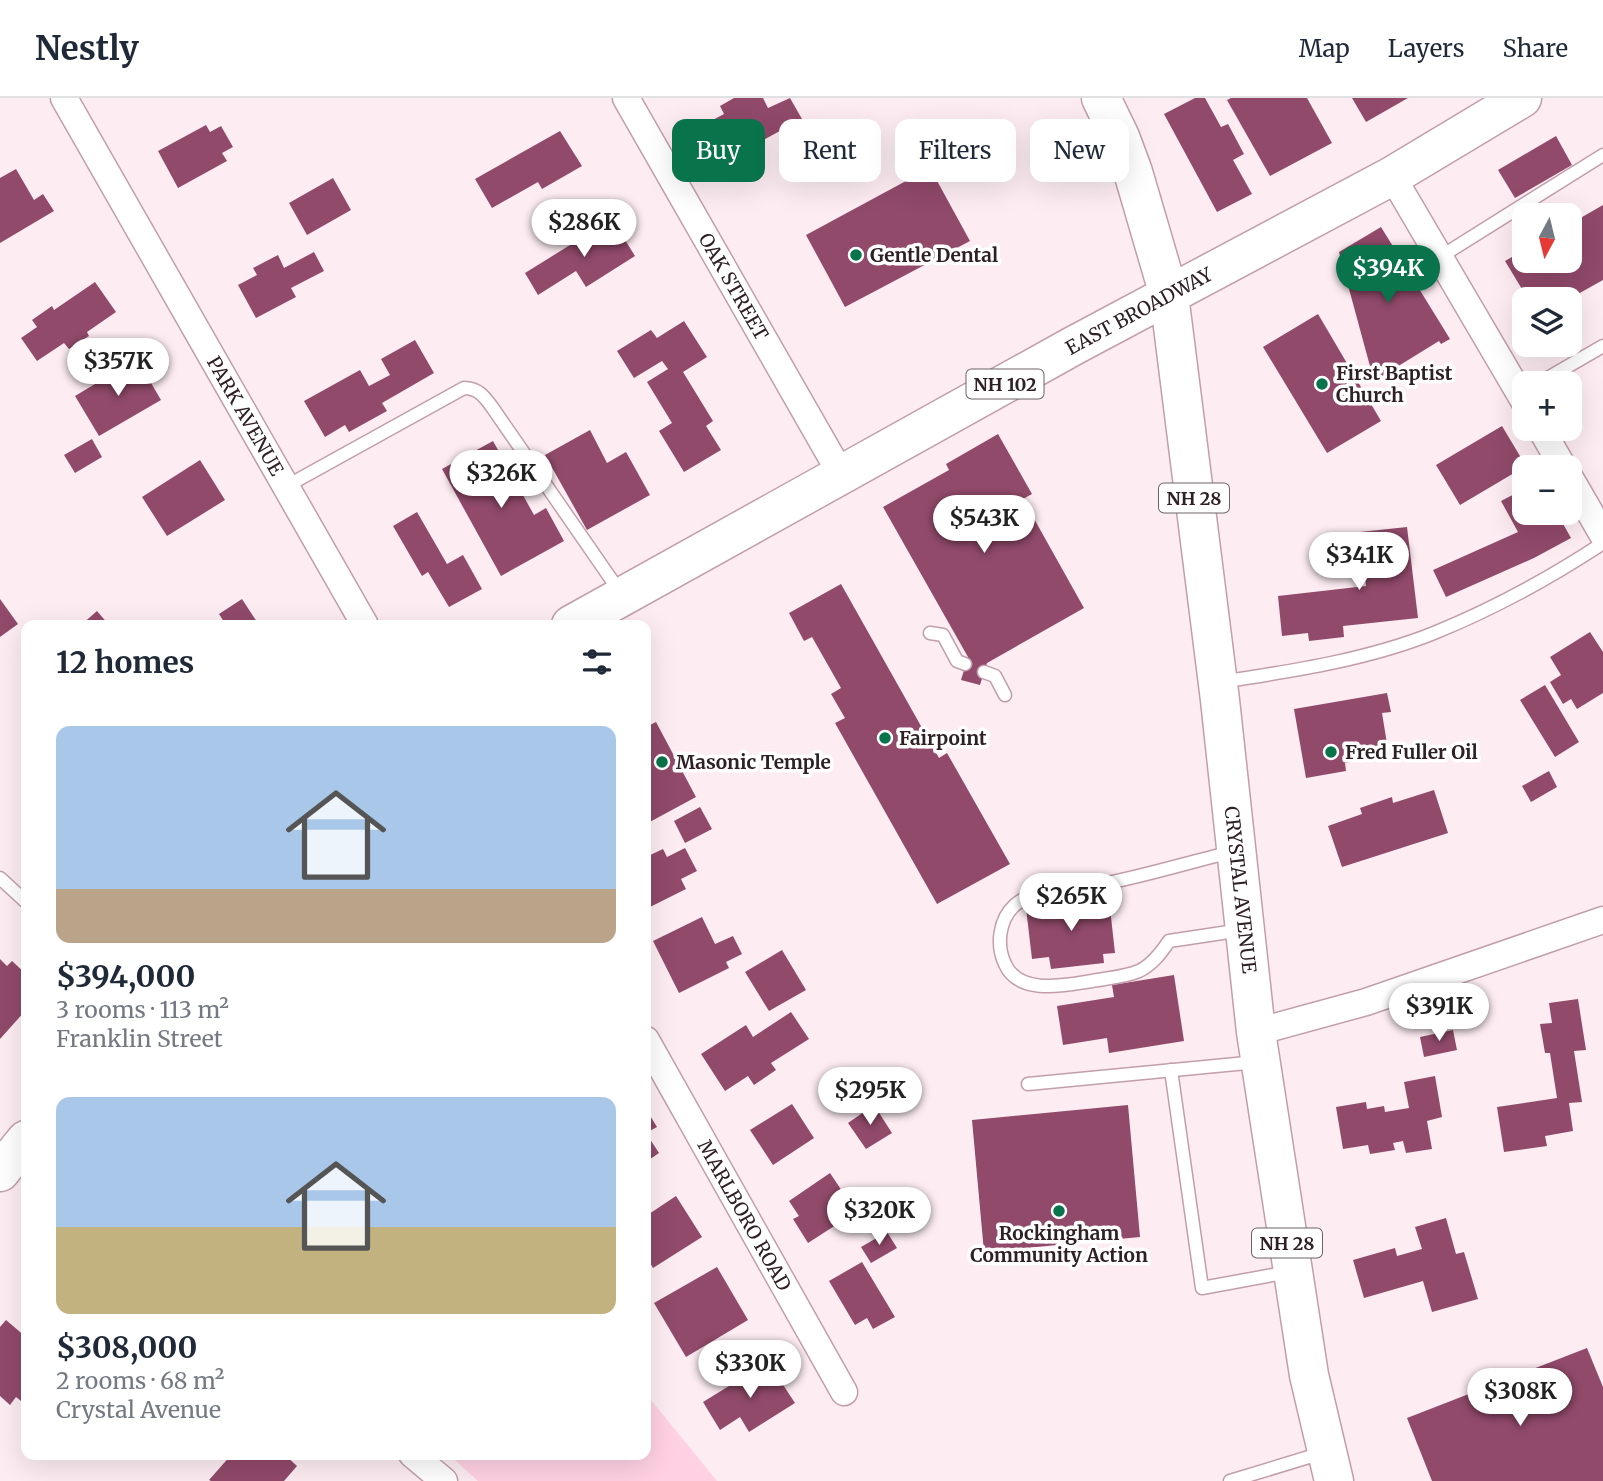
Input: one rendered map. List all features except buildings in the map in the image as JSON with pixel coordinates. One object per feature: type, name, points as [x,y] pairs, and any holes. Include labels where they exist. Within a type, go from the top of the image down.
[{"type":"main road","name":"NH 28","points":[[1101,98],[1133,172],[1169,295]]},
{"type":"main road","name":"EAST BROADWAY","points":[[580,620],[841,474],[1392,176],[1522,98]]},
{"type":"main road","name":"CRYSTAL AVENUE","points":[[1169,295],[1259,1047],[1309,1375],[1330,1467]]},
{"type":"street","name":"PARK AVENUE","points":[[64,98],[362,620]]},
{"type":"street","name":"OAK STREET","points":[[626,98],[841,474]]},
{"type":"street","points":[[1392,176],[1513,371]]},
{"type":"street","points":[[1582,499],[1603,535]]},
{"type":"street","points":[[1259,1047],[1366,1002],[1603,919]]},
{"type":"street","name":"MARLBORO ROAD","points":[[651,1049],[844,1392]]},
{"type":"street","points":[[419,1460],[444,1481]]},
{"type":"lane","points":[[1440,257],[1603,155]]},
{"type":"lane","points":[[1563,371],[1603,346]]},
{"type":"lane","points":[[285,487],[464,388],[472,388],[482,394],[492,407],[623,596]]},
{"type":"lane","points":[[1217,682],[1295,670],[1432,634],[1564,568],[1603,543]]},
{"type":"lane","points":[[930,633],[943,635],[957,661],[965,664]]},
{"type":"lane","points":[[984,672],[995,676],[1005,695]]},
{"type":"lane","points":[[1236,852],[1091,886],[1052,890],[1030,896],[1015,905],[1005,917],[1000,947],[1005,966],[1016,978],[1031,984],[1053,986],[1119,977],[1140,971],[1155,960],[1169,942],[1244,930]]},
{"type":"lane","points":[[0,878],[21,897]]},
{"type":"lane","points":[[1028,1084],[1171,1070],[1259,1047]]},
{"type":"lane","points":[[1171,1070],[1202,1288],[1292,1272]]},
{"type":"lane","points":[[1230,1481],[1330,1467]]},
{"type":"shaded area","points":[[651,1400],[717,1481],[478,1481],[455,1460],[651,1460]]},
{"type":"place","name":"Gentle Dental","points":[[856,255]]},
{"type":"place","name":"First Baptist Church","points":[[1322,384]]},
{"type":"place","name":"Fairpoint","points":[[885,738]]},
{"type":"place","name":"Fred Fuller Oil","points":[[1331,752]]},
{"type":"place","name":"Masonic Temple","points":[[662,762]]},
{"type":"place","name":"Rockingham Community Action","points":[[1059,1211]]}]
